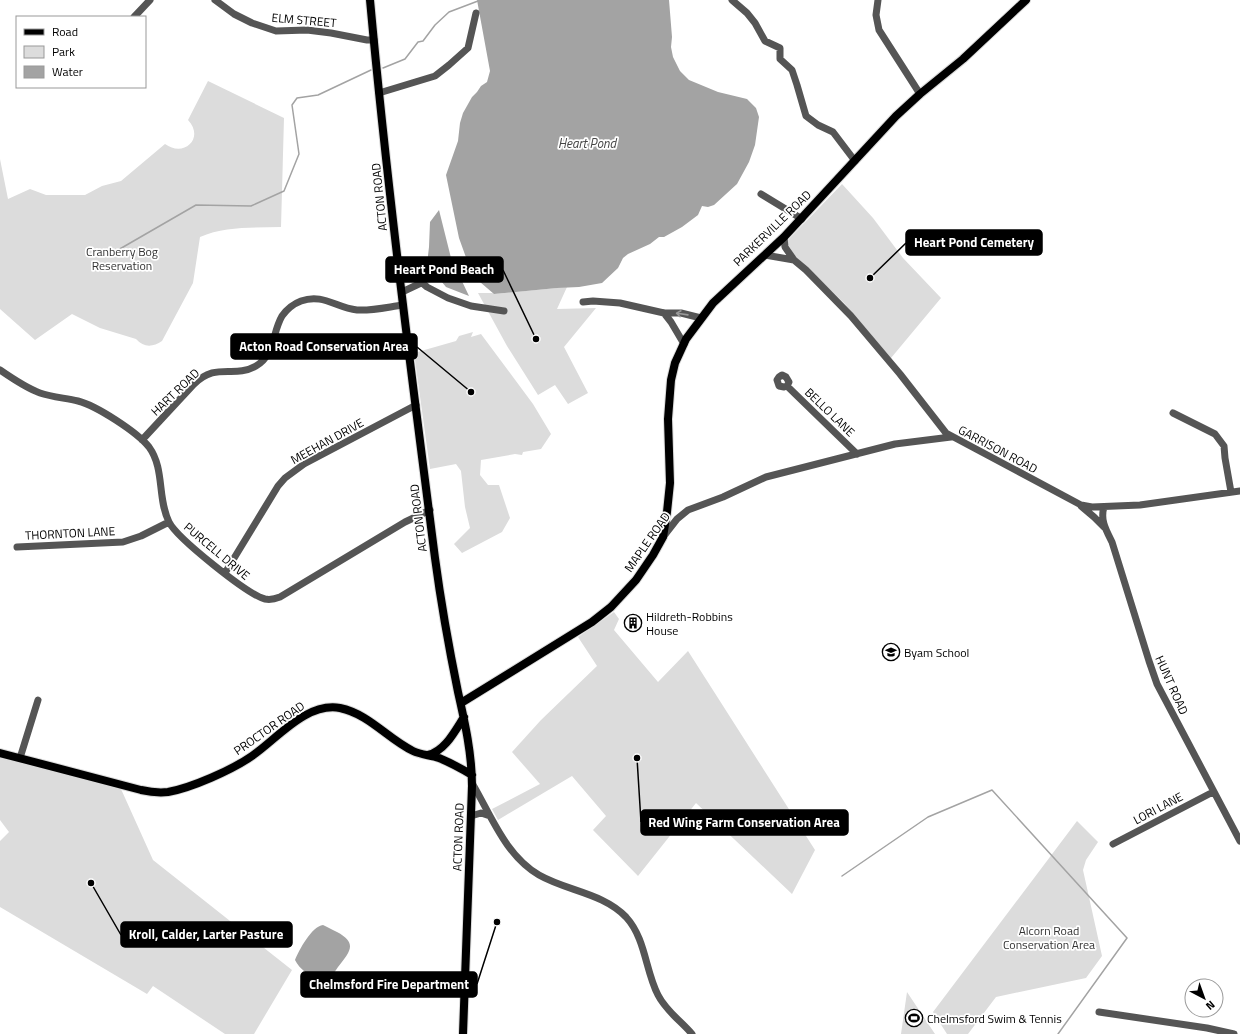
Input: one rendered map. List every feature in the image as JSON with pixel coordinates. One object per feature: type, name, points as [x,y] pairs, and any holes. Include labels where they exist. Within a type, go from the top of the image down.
[{"type":"main road","name":"ACTON ROAD","points":[[370,0],[403,305],[437,570],[464,717],[472,779],[463,1034]]},
{"type":"main road","name":"PARKERVILLE ROAD","points":[[663,537],[670,483],[668,419],[670,380],[675,363],[684,344],[701,318],[713,303],[802,219],[896,116],[920,94],[963,60],[1026,0]]},
{"type":"main road","name":"MAPLE ROAD","points":[[461,703],[592,622],[611,607],[643,571],[663,537]]},
{"type":"main road","name":"PROCTOR ROAD","points":[[0,753],[141,790],[167,792],[193,784],[234,767],[253,755],[303,716],[318,709],[333,707],[356,713],[411,750],[440,759],[461,769],[472,779]]},
{"type":"main road","points":[[428,755],[439,750],[464,717]]},
{"type":"street","points":[[135,16],[150,0]]},
{"type":"street","name":"ELM STREET","points":[[215,0],[234,14],[276,32],[306,30],[374,40]]},
{"type":"street","points":[[732,0],[747,13],[755,23],[765,41],[780,48],[780,59],[792,70],[806,116],[818,125],[833,132],[855,161]]},
{"type":"street","points":[[878,0],[876,15],[879,30],[920,94]]},
{"type":"street","points":[[379,92],[435,76],[449,65],[468,48],[476,13]]},
{"type":"street","points":[[761,194],[802,219]]},
{"type":"street","name":"GARRISON ROAD","points":[[784,237],[785,247],[794,260],[806,270],[851,316],[920,399],[942,429],[951,437],[1081,506],[1104,507],[1154,504],[1240,491]]},
{"type":"street","points":[[765,255],[794,260]]},
{"type":"street","points":[[399,266],[414,275],[421,283],[448,298],[471,306],[504,311]]},
{"type":"street","points":[[402,292],[421,283]]},
{"type":"street","name":"HART ROAD","points":[[142,440],[202,377],[214,372],[247,370],[262,362],[272,347],[282,316],[290,307],[298,302],[316,298],[361,310],[403,305]]},
{"type":"street","points":[[583,302],[593,301],[620,303],[664,313],[682,313],[701,318]]},
{"type":"street","points":[[664,313],[684,344]]},
{"type":"street","name":"PURCELL DRIVE","points":[[0,370],[37,391],[78,401],[91,406],[131,431],[142,440],[153,454],[158,465],[160,490],[169,522],[183,539],[245,589],[266,599],[280,597],[406,522],[430,510]]},
{"type":"street","name":"BELLO LANE","points":[[787,386],[857,454]]},
{"type":"street","name":"MEEHAN DRIVE","points":[[225,573],[278,486],[285,478],[304,464],[416,405]]},
{"type":"street","points":[[1173,413],[1215,434],[1224,446],[1232,492]]},
{"type":"street","name":"MAPLE ROAD","points":[[663,537],[677,519],[688,510],[723,497],[766,477],[910,442],[951,437]]},
{"type":"street","name":"HUNT ROAD","points":[[1081,506],[1105,529],[1112,542],[1157,684],[1240,841]]},
{"type":"street","name":"HUNT ROAD","points":[[1104,507],[1102,516],[1105,529]]},
{"type":"street","name":"THORNTON LANE","points":[[17,547],[123,542],[141,536],[169,522]]},
{"type":"street","points":[[20,758],[38,700]]},
{"type":"street","points":[[472,779],[490,816],[507,844],[531,869],[554,882],[607,903],[619,911],[628,920],[641,943],[658,995],[668,1009],[692,1034]]},
{"type":"street","name":"LORI LANE","points":[[1113,844],[1213,792]]},
{"type":"street","points":[[471,816],[481,813],[490,816]]},
{"type":"street","points":[[1099,1012],[1207,1028],[1234,1034]]},
{"type":"green space","name":"Cranberry Bog Reservation","points":[[208,81],[284,118],[281,227],[229,229],[200,237],[193,283],[162,341],[159,343],[149,346],[142,344],[136,339],[100,328],[72,314],[35,340],[0,309],[0,159],[8,199],[30,189],[46,195],[85,195],[102,186],[121,181],[165,144],[172,148],[179,149],[190,144],[194,133],[193,127],[188,120]]},
{"type":"green space","points":[[842,184],[873,218],[903,258],[941,298],[891,358],[844,303],[795,256],[787,243],[788,240]]},
{"type":"green space","points":[[567,287],[557,309],[596,308],[564,347],[588,393],[568,404],[555,385],[538,395],[507,346],[478,293],[495,294]]},
{"type":"green space","points":[[473,332],[471,337],[481,334],[533,404],[551,434],[541,449],[523,452],[522,455],[515,454],[481,460],[480,475],[488,485],[499,485],[510,518],[502,532],[462,553],[454,544],[470,528],[465,507],[461,471],[456,464],[430,469],[414,353],[456,341],[459,336]]},
{"type":"green space","points":[[614,612],[619,619],[614,630],[658,682],[688,651],[815,850],[792,894],[696,803],[638,876],[593,830],[606,816],[572,776],[498,820],[492,809],[540,784],[512,752],[541,720],[597,666],[578,637]]},
{"type":"green space","points":[[0,756],[121,789],[153,860],[292,970],[254,1034],[225,1034],[153,986],[147,994],[0,907],[0,841],[9,832],[0,820]]},
{"type":"green space","name":"Alcorn Road Conservation Area","points":[[1077,821],[1098,842],[1086,860],[1083,870],[1102,956],[1086,978],[996,997],[968,1034],[947,1034],[933,1012]]},
{"type":"green space","name":"Chelmsford Swim & Tennis","points":[[907,992],[935,1034],[901,1034]]},
{"type":"water","name":"Heart Pond","points":[[477,0],[669,0],[672,37],[671,47],[673,57],[680,71],[689,80],[718,92],[747,99],[756,108],[759,117],[755,145],[749,162],[737,184],[714,205],[708,207],[702,206],[698,215],[682,227],[664,237],[659,237],[650,244],[628,254],[623,258],[618,268],[602,283],[579,287],[494,294],[480,282],[468,263],[459,238],[446,175],[458,141],[463,113],[472,97],[481,86],[487,82],[490,71]]},
{"type":"water","points":[[439,210],[451,258],[469,296],[446,287],[427,264],[430,222]]},
{"type":"water","points":[[323,925],[344,936],[350,944],[350,948],[346,957],[333,974],[329,978],[321,981],[306,973],[299,967],[295,960],[310,934],[319,926]]},
{"type":"waterway","points":[[383,68],[405,59],[418,42],[423,41],[435,25],[449,12],[478,1]]},
{"type":"waterway","points":[[118,250],[196,205],[251,206],[284,191],[299,154],[292,105],[297,98],[318,95],[371,70]]},
{"type":"waterway","points":[[842,876],[928,817],[992,790],[1127,938],[1058,1034]]},
{"type":"place","name":"Heart Pond Cemetery","points":[[870,278]]},
{"type":"place","name":"Heart Pond Beach","points":[[536,339]]},
{"type":"place","name":"Acton Road Conservation Area","points":[[471,392]]},
{"type":"place","name":"Hildreth-Robbins House","points":[[633,623]]},
{"type":"place","name":"Byam School","points":[[891,652]]},
{"type":"place","name":"Red Wing Farm Conservation Area","points":[[637,758]]},
{"type":"place","name":"Kroll, Calder, Larter Pasture","points":[[91,883]]},
{"type":"place","name":"Chelmsford Fire Department","points":[[497,922]]},
{"type":"place","name":"Chelmsford Swim & Tennis","points":[[914,1018]]}]
